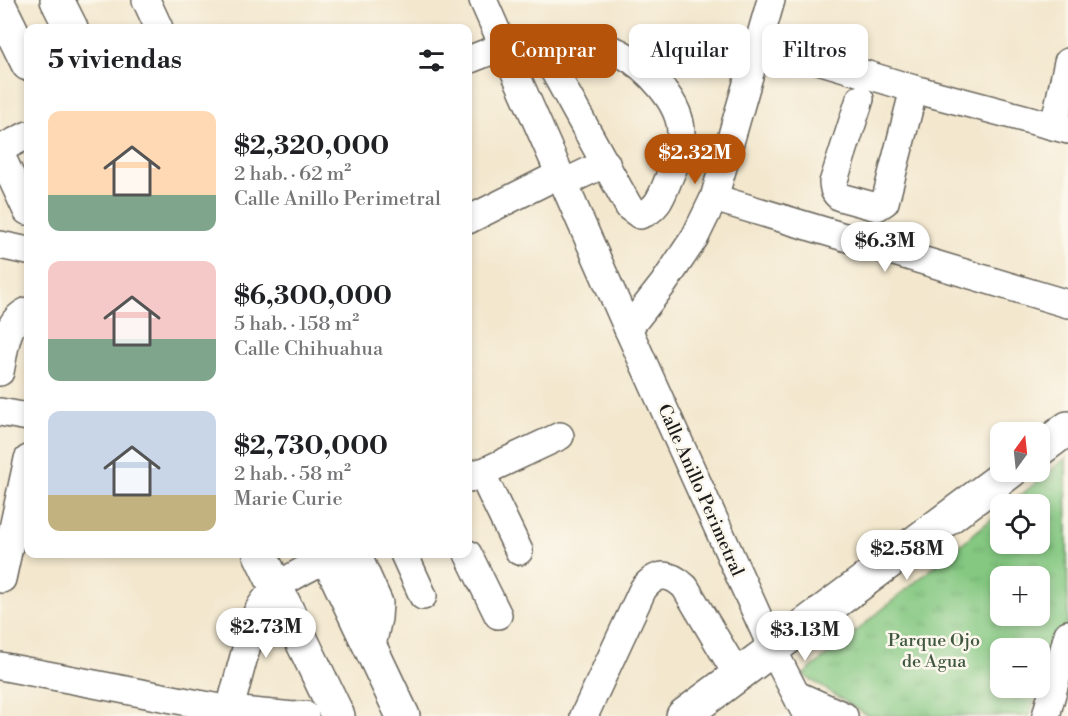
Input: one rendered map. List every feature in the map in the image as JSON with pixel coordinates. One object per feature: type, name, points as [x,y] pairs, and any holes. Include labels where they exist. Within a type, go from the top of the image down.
[{"type":"main road","points":[[57,0],[69,24]]},
{"type":"main road","points":[[0,7],[24,56]]},
{"type":"main road","points":[[1050,442],[1068,428]]},
{"type":"main road","points":[[683,716],[996,482]]},
{"type":"main road","points":[[262,558],[338,716]]},
{"type":"main road","points":[[338,558],[371,650],[403,716]]},
{"type":"street","points":[[146,0],[157,24]]},
{"type":"street","name":"Calle Anillo Perimetral","points":[[483,0],[494,24]]},
{"type":"street","points":[[628,329],[664,283],[695,237],[714,198],[771,0]]},
{"type":"street","points":[[572,38],[619,52],[658,83],[676,113],[681,132],[675,165],[660,200],[651,212],[640,215],[629,207],[606,163],[553,69],[545,48],[551,41],[572,38]]},
{"type":"street","points":[[759,42],[914,89],[1061,128],[1068,62]]},
{"type":"street","points":[[472,58],[490,51]]},
{"type":"street","name":"Calle Anillo Perimetral","points":[[518,78],[628,329],[773,650],[802,706]]},
{"type":"street","points":[[860,99],[833,183],[835,194],[840,197],[877,207],[885,202],[914,89]]},
{"type":"street","points":[[18,204],[0,151],[24,137]]},
{"type":"street","points":[[472,218],[562,178],[606,163]]},
{"type":"street","points":[[714,198],[1068,304]]},
{"type":"street","points":[[0,245],[24,250]]},
{"type":"street","points":[[0,372],[12,323],[24,313]]},
{"type":"street","points":[[0,412],[24,416]]},
{"type":"street","points":[[519,550],[475,476],[560,436]]},
{"type":"street","points":[[2,579],[24,477]]},
{"type":"street","points":[[229,713],[254,619],[260,605],[276,587],[331,558]]},
{"type":"street","points":[[406,558],[423,596]]},
{"type":"street","points":[[470,558],[498,615]]},
{"type":"street","points":[[585,716],[643,589],[650,580],[664,575],[676,579],[685,587],[738,676]]},
{"type":"street","points":[[1046,716],[1068,634]]},
{"type":"street","points":[[0,666],[229,713],[305,715]]},
{"type":"street","points":[[802,706],[844,716]]},
{"type":"green space","name":"Parque Ojo de Agua","points":[[1066,458],[1068,620],[1050,664],[1050,638],[990,638],[990,698],[1036,698],[1029,716],[868,716],[803,675],[990,520],[990,554],[1050,554],[1050,494],[1022,494],[1037,482],[1050,482],[1050,471]]}]
